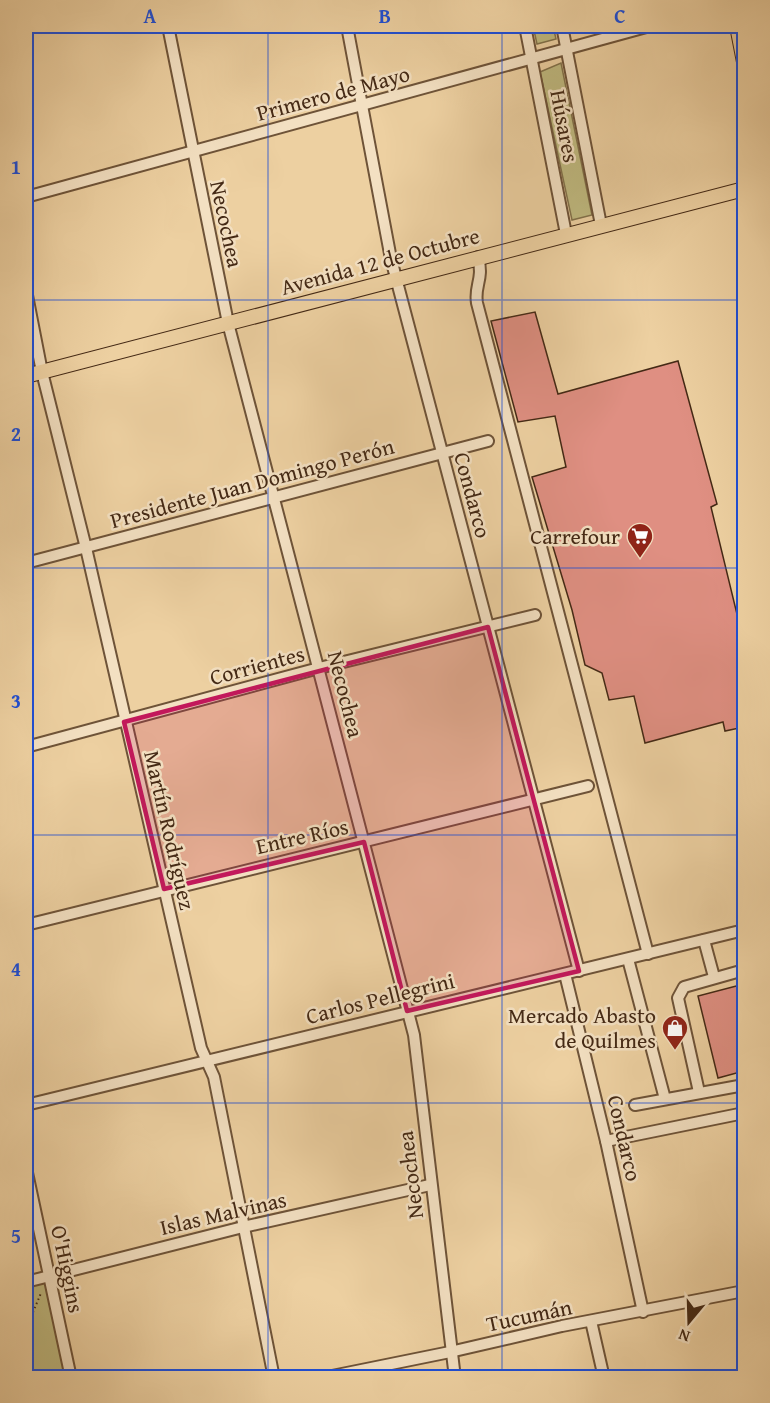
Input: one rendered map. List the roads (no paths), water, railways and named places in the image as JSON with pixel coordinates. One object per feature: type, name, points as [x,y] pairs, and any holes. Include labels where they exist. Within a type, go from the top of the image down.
[{"type":"main road","points":[[737,26],[744,62]]},
{"type":"main road","name":"Avenida 12 de Octubre","points":[[26,375],[744,189]]},
{"type":"street","points":[[26,29],[36,26]]},
{"type":"street","name":"Necochea","points":[[168,26],[228,323],[320,668],[414,1035],[450,1352],[455,1377]]},
{"type":"street","name":"Condarco","points":[[347,26],[396,278],[579,971]]},
{"type":"street","name":"Húsares","points":[[525,26],[566,234]]},
{"type":"street","name":"Húsares","points":[[562,26],[601,225]]},
{"type":"street","name":"Primero de Mayo","points":[[26,197],[650,26]]},
{"type":"street","points":[[478,257],[482,272],[476,294],[477,303],[648,954]]},
{"type":"street","name":"Martín Rodríguez","points":[[26,290],[42,372],[86,548],[124,722],[201,1048],[214,1077],[274,1377]]},
{"type":"street","name":"Presidente Juan Domingo Perón","points":[[26,563],[488,441]]},
{"type":"street","name":"Corrientes","points":[[26,747],[320,668],[535,615]]},
{"type":"street","name":"Entre Ríos","points":[[26,925],[164,889],[588,786]]},
{"type":"street","name":"Carlos Pellegrini","points":[[26,1105],[744,930]]},
{"type":"street","points":[[704,940],[714,977]]},
{"type":"street","points":[[628,959],[664,1100]]},
{"type":"street","points":[[699,1092],[678,998],[684,987],[744,970]]},
{"type":"street","name":"Condarco","points":[[566,974],[606,1141],[643,1312]]},
{"type":"street","points":[[635,1106],[744,1085]]},
{"type":"street","points":[[606,1141],[744,1113]]},
{"type":"street","name":"O'Higgins","points":[[26,1168],[71,1377]]},
{"type":"street","name":"Islas Malvinas","points":[[26,1282],[243,1227],[430,1185]]},
{"type":"street","name":"Tucumán","points":[[322,1377],[744,1291]]},
{"type":"street","points":[[591,1321],[604,1377]]},
{"type":"place","name":"Carrefour","points":[[640,559]]},
{"type":"place","name":"Mercado Abasto de Quilmes","points":[[675,1051]]}]
